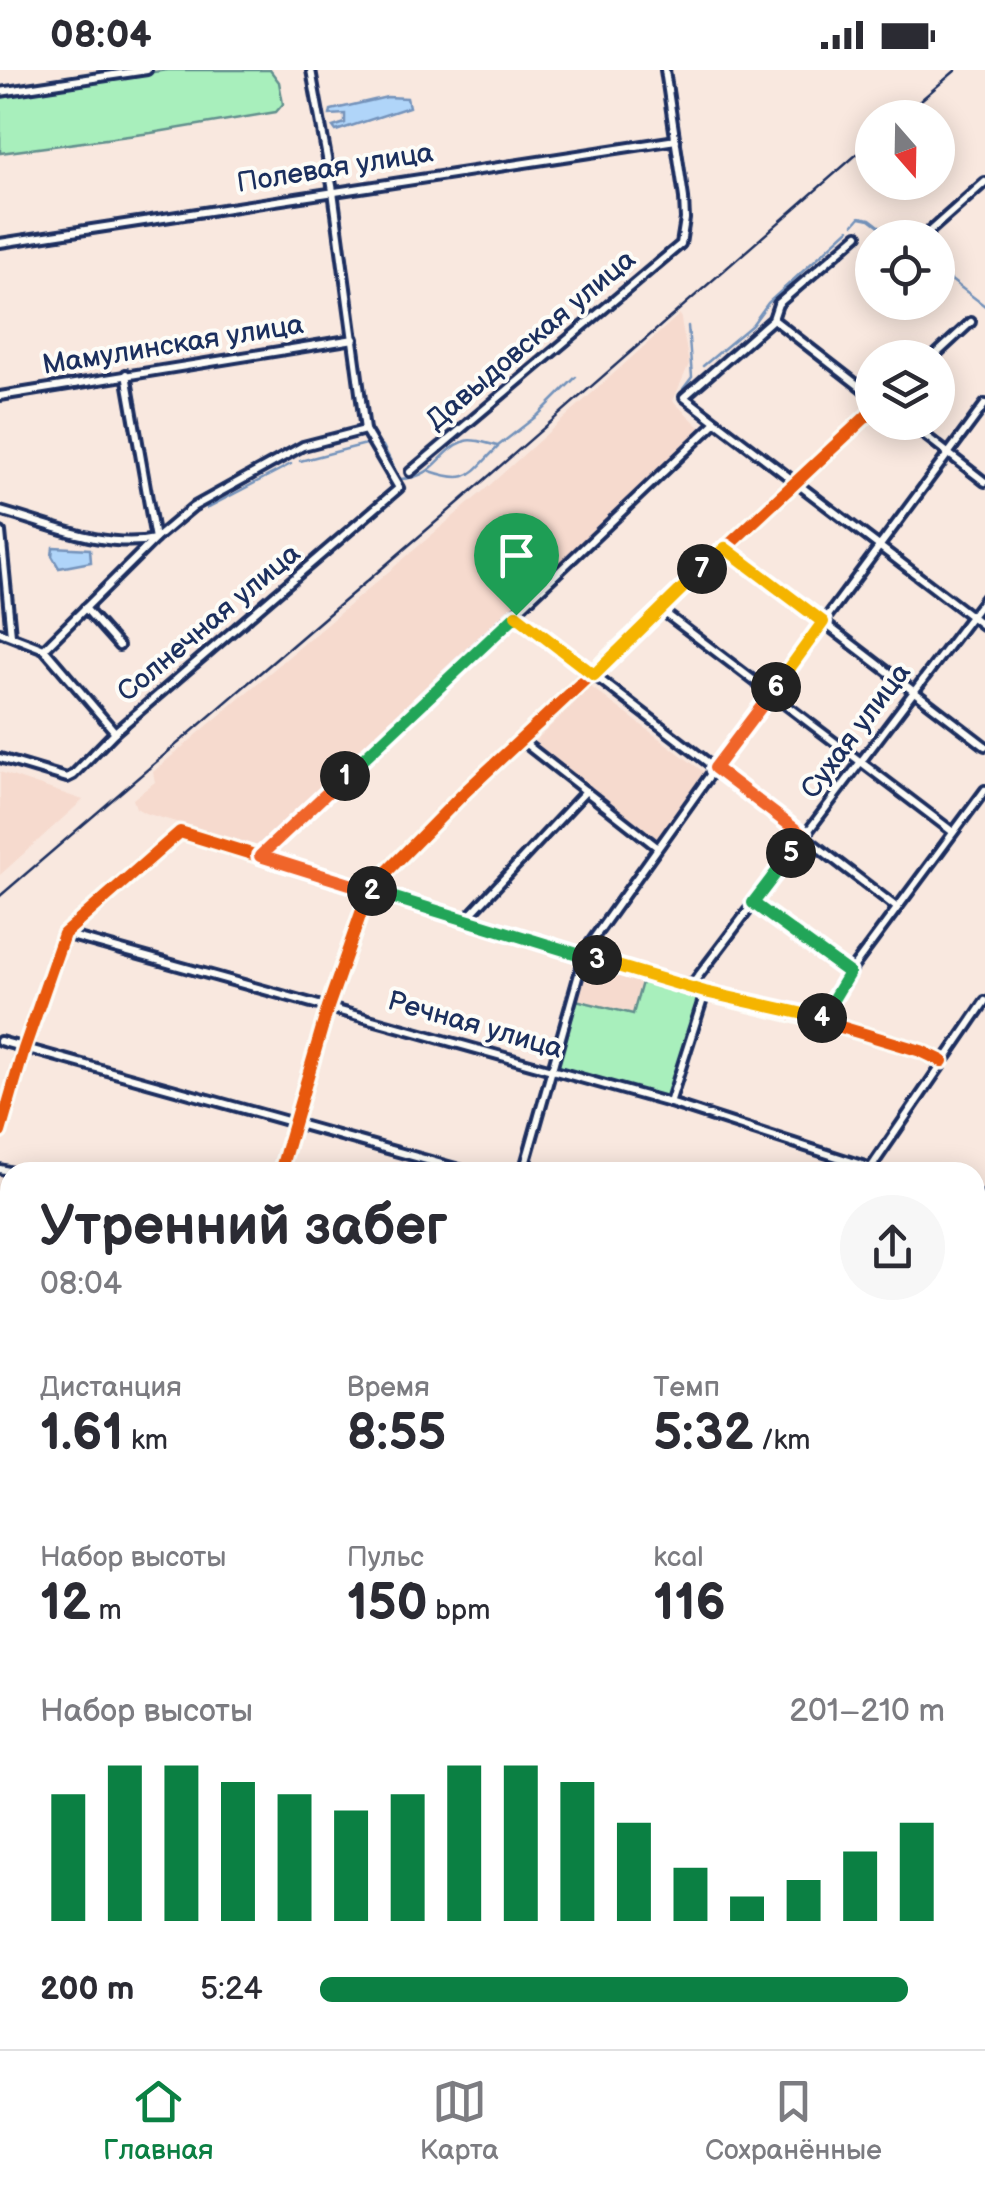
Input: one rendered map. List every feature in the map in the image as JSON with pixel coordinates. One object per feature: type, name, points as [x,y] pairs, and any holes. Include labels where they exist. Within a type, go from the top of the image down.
[{"type":"street","points":[[0,92],[147,70]]},
{"type":"street","points":[[44,649],[193,508],[303,446],[367,434],[334,191],[311,70]]},
{"type":"street","points":[[665,70],[676,140]]},
{"type":"street","name":"Полевая улица","points":[[0,243],[676,140]]},
{"type":"street","name":"Давыдовская улица","points":[[410,472],[681,244],[686,218],[676,140]]},
{"type":"street","points":[[942,220],[985,182]]},
{"type":"street","points":[[855,237],[778,304],[773,320],[684,397],[985,627]]},
{"type":"street","points":[[773,320],[855,383]]},
{"type":"street","points":[[952,340],[971,322]]},
{"type":"street","name":"Мамулинская улица","points":[[0,396],[354,339]]},
{"type":"street","points":[[126,374],[155,540]]},
{"type":"street","points":[[526,1162],[584,957],[658,846],[985,404]]},
{"type":"street","points":[[260,856],[716,422]]},
{"type":"street","points":[[283,1162],[328,1008],[369,890],[466,792],[855,428]]},
{"type":"street","name":"Солнечная улица","points":[[0,758],[66,778],[396,494],[399,488],[367,434]]},
{"type":"street","points":[[931,440],[985,482]]},
{"type":"street","points":[[0,511],[106,539],[138,543],[155,540]]},
{"type":"street","points":[[1,532],[11,635]]},
{"type":"street","points":[[725,548],[985,746]]},
{"type":"street","name":"Сухая улица","points":[[690,987],[985,598]]},
{"type":"street","points":[[85,608],[120,646]]},
{"type":"street","points":[[661,610],[953,832]]},
{"type":"street","points":[[516,615],[896,907]]},
{"type":"street","points":[[0,632],[44,649],[115,732]]},
{"type":"street","points":[[522,741],[658,846]]},
{"type":"street","points":[[467,918],[586,790]]},
{"type":"street","points":[[820,1020],[896,907],[985,790]]},
{"type":"street","points":[[0,1132],[64,934],[180,832],[584,957],[820,1020],[922,1051],[942,1061]]},
{"type":"street","points":[[753,903],[849,973]]},
{"type":"street","name":"Речная улица","points":[[64,934],[670,1103],[846,1162]]},
{"type":"street","points":[[670,1103],[705,992]]},
{"type":"street","points":[[875,1162],[985,1001]]},
{"type":"street","points":[[0,1041],[435,1162]]},
{"type":"shaded area","points":[[680,314],[689,364],[673,401],[704,431],[258,846],[136,808],[133,799],[155,782],[153,772],[481,493]]},
{"type":"shaded area","points":[[591,687],[705,773],[658,840],[535,745]]},
{"type":"shaded area","points":[[0,772],[83,800],[0,875]]},
{"type":"shaded area","points":[[585,966],[642,982],[633,1014],[576,1000]]},
{"type":"green space","points":[[167,70],[270,70],[279,82],[283,104],[276,112],[0,153],[0,95]]},
{"type":"green space","points":[[642,982],[698,997],[667,1100],[556,1069],[576,1000],[633,1014]]},
{"type":"water","points":[[387,97],[407,98],[409,107],[336,131],[333,127],[345,123],[345,114],[330,115],[331,110]]},
{"type":"water","points":[[53,547],[90,549],[91,562],[59,568],[52,556]]},
{"type":"waterway","points":[[857,220],[871,220]]},
{"type":"waterway","points":[[703,366],[752,325],[768,303],[849,229]]},
{"type":"waterway","points":[[955,283],[985,306]]},
{"type":"waterway","points":[[683,389],[692,377],[688,326]]},
{"type":"waterway","points":[[300,461],[374,442],[383,446],[400,479],[422,474],[465,441],[498,446],[538,415],[576,377]]},
{"type":"waterway","points":[[430,471],[462,477],[498,447]]},
{"type":"waterway","points":[[207,508],[291,464]]},
{"type":"railway","points":[[921,100],[956,70]]},
{"type":"railway","points":[[0,896],[855,156]]},
{"type":"cycle path","points":[[283,1162],[328,1007],[369,890],[466,791],[855,427]]},
{"type":"cycle path","points":[[0,1132],[64,934],[180,832],[705,993],[821,1021],[921,1051],[942,1061]]},
{"type":"route","points":[[725,548],[823,622],[715,768],[804,836],[753,903],[849,973],[820,1020],[584,957],[260,856],[516,615],[594,675],[725,548]]}]
